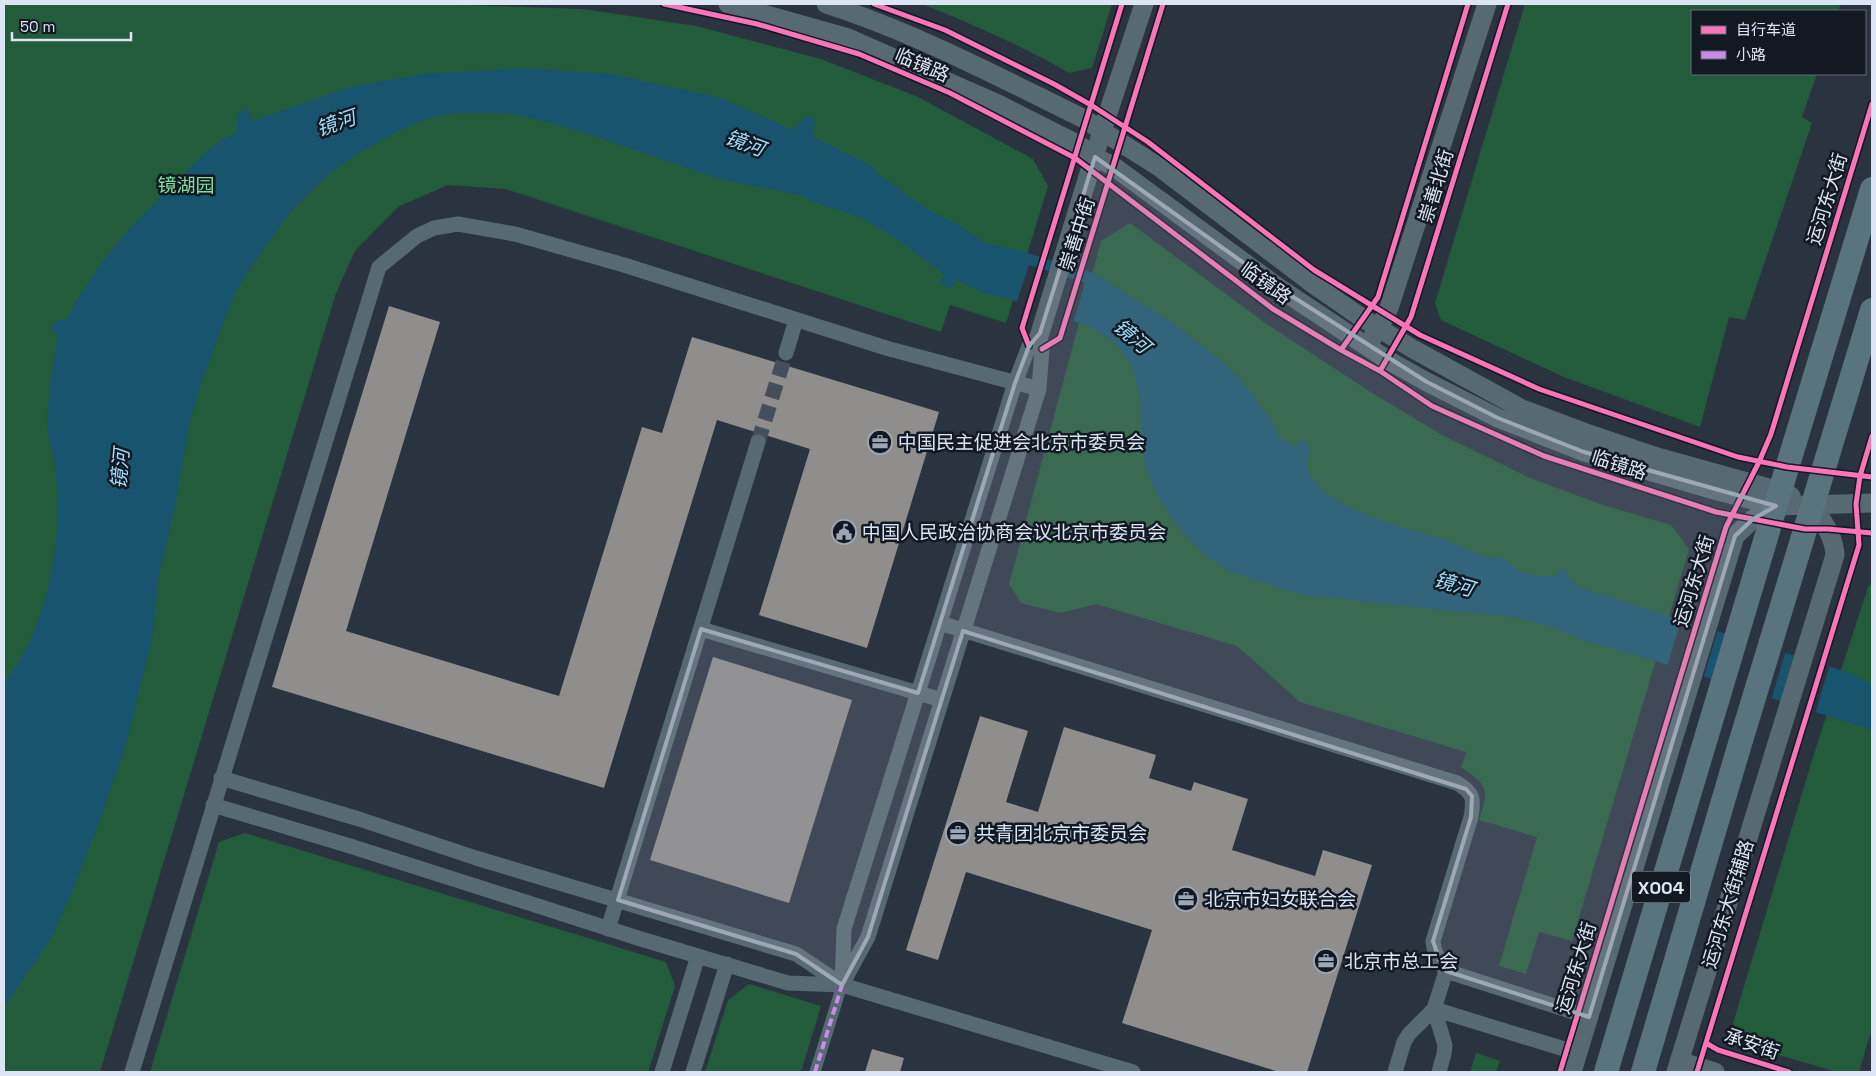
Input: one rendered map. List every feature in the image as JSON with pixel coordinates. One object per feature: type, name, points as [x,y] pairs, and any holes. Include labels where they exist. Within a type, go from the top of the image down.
[{"type":"main road","name":"X004","points":[[1606,1072],[1872,189]]},
{"type":"main road","name":"X004","points":[[1643,1072],[1772,636],[1872,310]]},
{"type":"street","name":"临镜路","points":[[728,4],[848,38],[998,104],[1079,145],[1095,157],[1113,166],[1279,288],[1367,346],[1427,382],[1498,418],[1584,452],[1710,489],[1778,498],[1813,506],[1872,503]]},
{"type":"street","name":"临镜路","points":[[826,4],[856,8],[1086,120],[1159,167],[1313,284],[1378,329],[1522,409],[1586,433],[1778,498]]},
{"type":"street","name":"崇善中街","points":[[1040,333],[1144,4]]},
{"type":"street","name":"崇善北街","points":[[1367,346],[1390,305],[1487,4]]},
{"type":"street","points":[[848,38],[856,8]]},
{"type":"street","points":[[132,1072],[379,267],[417,236],[434,228],[458,224],[515,234],[624,265],[886,348],[1038,389]]},
{"type":"street","points":[[786,353],[796,320]]},
{"type":"street","points":[[842,985],[844,929],[1015,383],[1029,346],[1040,333]]},
{"type":"street","points":[[815,1072],[842,985],[868,937],[1038,389],[1042,349],[1040,333]]},
{"type":"street","points":[[608,928],[758,442]]},
{"type":"street","points":[[1572,1072],[1736,536],[1778,498]]},
{"type":"street","name":"运河东大街辅路","points":[[1678,1067],[1835,555],[1834,544],[1828,529],[1813,506]]},
{"type":"street","points":[[940,623],[1457,783],[1472,796],[1473,805],[1433,941],[1434,951],[1446,971],[1589,1017]]},
{"type":"street","points":[[701,629],[942,700]]},
{"type":"street","points":[[221,778],[359,819],[476,858],[796,954],[842,985]]},
{"type":"street","points":[[213,805],[788,983],[842,985],[1133,1072]]},
{"type":"street","points":[[662,1072],[698,956]]},
{"type":"street","points":[[693,1072],[727,964]]},
{"type":"street","points":[[1395,1072],[1404,1042],[1409,1034],[1434,1009],[1446,971]]},
{"type":"street","points":[[1434,1009],[1577,1053]]},
{"type":"street","points":[[1434,1009],[1444,1045],[1444,1054],[1439,1072]]},
{"type":"street","name":"承安街","points":[[1678,1067],[1715,1072]]},
{"type":"highlighted area","points":[[1095,157],[1279,288],[1427,382],[1498,418],[1584,452],[1776,506],[1753,519],[1735,536],[1589,1017],[1446,971],[1440,962],[1433,941],[1471,817],[1472,796],[1466,789],[963,631],[868,937],[842,985],[796,954],[618,900],[701,629],[918,693],[1015,383],[1029,346],[1040,333]]},
{"type":"green space","name":"镜湖园","points":[[4,4],[430,4],[583,9],[696,26],[821,59],[918,97],[1033,159],[1048,186],[1006,323],[950,305],[941,332],[506,189],[448,185],[399,206],[355,251],[336,293],[100,1072],[4,1072]]},
{"type":"green space","points":[[922,4],[1112,4],[1092,68],[1069,73],[997,36]]},
{"type":"green space","points":[[1525,4],[1841,4],[1838,10],[1691,10],[1691,75],[1817,75],[1802,117],[1812,123],[1745,320],[1729,317],[1700,427],[1564,377],[1441,320],[1435,303]]},
{"type":"green space","points":[[1130,223],[1268,325],[1369,391],[1442,435],[1530,478],[1603,505],[1671,525],[1689,549],[1572,941],[1539,932],[1526,974],[1499,966],[1537,837],[1479,820],[1485,795],[1484,789],[1477,779],[1461,767],[1466,752],[1300,702],[1237,646],[1096,604],[1061,613],[1021,603],[1009,584],[1101,241]]},
{"type":"green space","points":[[1872,583],[1872,1028],[1859,1072],[1837,1072],[1745,1045],[1733,1023],[1813,757],[1868,587]]},
{"type":"green space","points":[[245,833],[666,962],[675,986],[648,1072],[150,1072],[219,842]]},
{"type":"green space","points":[[749,984],[821,1006],[801,1072],[705,1072],[728,1000]]},
{"type":"green space","points":[[1476,1053],[1500,1061],[1496,1072],[1470,1072]]},
{"type":"water","name":"镜河","points":[[525,68],[611,74],[721,98],[793,130],[807,115],[815,121],[813,137],[872,166],[879,175],[927,209],[962,227],[982,241],[1094,273],[1178,327],[1221,361],[1241,380],[1269,417],[1279,438],[1295,447],[1304,439],[1310,449],[1308,468],[1317,484],[1333,498],[1379,520],[1448,541],[1484,557],[1504,557],[1521,572],[1534,576],[1557,575],[1561,568],[1568,572],[1569,579],[1580,588],[1850,673],[1872,684],[1872,730],[1646,658],[1582,640],[1555,628],[1520,618],[1304,595],[1229,571],[1194,544],[1173,520],[1154,489],[1146,468],[1141,444],[1142,419],[1140,397],[1134,372],[1123,353],[1112,340],[1088,326],[1006,298],[986,294],[957,280],[950,289],[939,283],[945,275],[884,231],[862,219],[800,195],[719,179],[586,133],[531,118],[505,113],[454,113],[427,119],[400,130],[359,153],[329,174],[291,211],[250,268],[234,295],[205,372],[190,421],[175,507],[159,574],[152,639],[126,745],[99,823],[52,937],[4,1007],[4,683],[20,660],[33,634],[43,606],[55,547],[57,487],[47,422],[50,384],[58,335],[50,328],[59,319],[65,322],[101,265],[143,214],[203,155],[219,142],[236,133],[238,114],[247,108],[252,121],[350,87],[423,74]]},
{"type":"pier","points":[[1029,265],[1085,283],[1073,323],[1016,304]]},
{"type":"pier","points":[[1682,617],[1718,629],[1703,679],[1667,667]]},
{"type":"pier","points":[[1729,632],[1786,650],[1771,700],[1714,682]]},
{"type":"pier","points":[[1795,653],[1830,664],[1815,714],[1780,703]]},
{"type":"building","name":"中国人民政治协商会议北京市委员会","points":[[389,306],[440,322],[346,631],[559,696],[642,427],[662,433],[692,337],[939,412],[867,648],[759,615],[810,449],[717,420],[604,788],[272,687]]},
{"type":"building","points":[[713,657],[852,700],[789,903],[650,860]]},
{"type":"building","points":[[980,716],[1028,731],[1006,802],[1038,812],[1064,727],[1156,755],[1149,778],[1191,791],[1194,782],[1248,799],[1232,850],[1315,876],[1323,850],[1372,865],[1307,1072],[1279,1072],[1122,1023],[1152,930],[966,872],[938,960],[906,950]]},
{"type":"building","points":[[872,1049],[904,1058],[900,1072],[865,1072]]},
{"type":"tunnel","points":[[758,442],[786,353]]},
{"type":"marked path","points":[[815,1072],[842,985]]},
{"type":"cycle path","points":[[664,4],[757,24],[859,54],[950,93],[1075,158],[1273,309],[1380,371],[1432,406],[1544,456],[1716,512],[1805,529],[1872,533]]},
{"type":"cycle path","points":[[874,4],[945,30],[1054,84],[1091,105],[1148,142],[1314,270],[1420,335],[1539,389],[1738,457],[1787,467],[1872,477]]},
{"type":"cycle path","points":[[1029,346],[1022,328],[1122,4]]},
{"type":"cycle path","points":[[1042,349],[1060,338],[1163,4]]},
{"type":"cycle path","points":[[1341,350],[1378,297],[1468,4]]},
{"type":"cycle path","points":[[1380,371],[1411,317],[1508,4]]},
{"type":"cycle path","name":"运河东大街","points":[[1560,1072],[1726,527],[1771,434],[1872,104]]},
{"type":"cycle path","points":[[1697,1072],[1859,545],[1856,504],[1860,476],[1872,436]]},
{"type":"cycle path","points":[[1706,1043],[1718,1050],[1789,1072]]},
{"type":"place","name":"中国民主促进会北京市委员会","points":[[880,442]]},
{"type":"place","name":"中国人民政治协商会议北京市委员会","points":[[844,532]]},
{"type":"place","name":"共青团北京市委员会","points":[[958,833]]},
{"type":"place","name":"北京市妇女联合会","points":[[1186,899]]},
{"type":"place","name":"北京市总工会","points":[[1326,961]]}]
